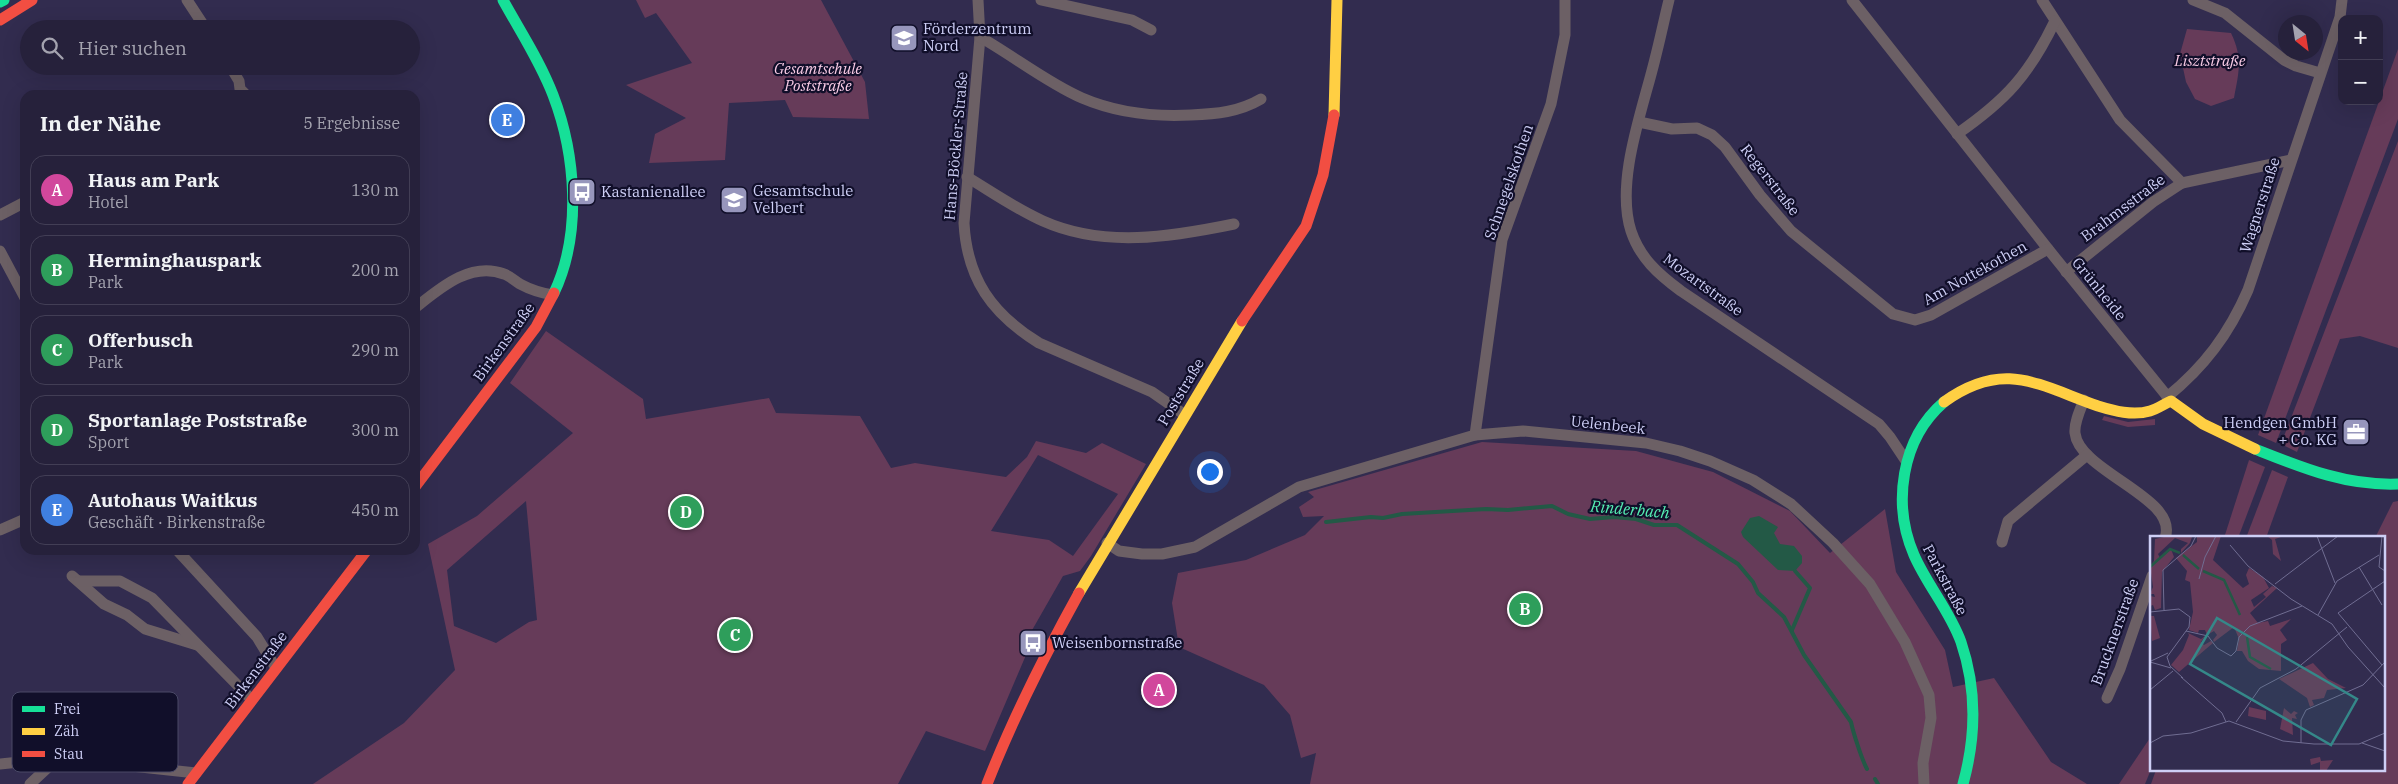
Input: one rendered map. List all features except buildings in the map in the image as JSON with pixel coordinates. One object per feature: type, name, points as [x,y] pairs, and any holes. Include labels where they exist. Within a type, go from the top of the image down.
[{"type":"street","points":[[0,2],[4,0]]},
{"type":"street","points":[[0,20],[32,0]]},
{"type":"street","points":[[187,0],[200,20]]},
{"type":"street","name":"Birkenstraße","points":[[420,480],[546,311],[553,296],[564,261],[572,206],[572,179],[565,134],[558,108],[546,79],[503,0]]},
{"type":"street","name":"Hans-Böckler-Straße","points":[[978,0],[980,37],[964,223],[968,253],[977,281],[995,308],[1008,322],[1039,343],[1152,392],[1185,415]]},
{"type":"street","points":[[1041,0],[1132,20],[1151,30]]},
{"type":"street","name":"Poststraße","points":[[988,784],[1013,719],[1040,663],[1107,543],[1238,328],[1292,250],[1306,226],[1315,204],[1336,105],[1337,0]]},
{"type":"street","name":"Schnegelskothen","points":[[1474,435],[1502,240],[1551,104],[1565,35],[1565,0]]},
{"type":"street","name":"Mozartstraße","points":[[1669,0],[1639,122],[1626,188],[1626,204],[1631,232],[1650,267],[1681,291],[1879,424],[1890,436],[1906,461]]},
{"type":"street","name":"Grünheide","points":[[1852,0],[2066,272],[2169,399],[2192,419],[2222,436],[2324,477],[2352,483],[2398,484]]},
{"type":"street","points":[[2042,0],[2120,120],[2169,167],[2182,183]]},
{"type":"street","points":[[2193,0],[2225,13],[2284,60],[2296,66],[2320,73]]},
{"type":"street","name":"Wagnerstraße","points":[[2169,399],[2220,344],[2236,318],[2248,290],[2340,18],[2342,0]]},
{"type":"street","points":[[1957,134],[1998,102],[2023,78],[2055,21]]},
{"type":"street","points":[[980,37],[1081,98],[1121,111],[1164,116],[1196,115],[1229,112],[1247,107],[1261,99]]},
{"type":"street","points":[[235,75],[242,90]]},
{"type":"street","name":"Regerstraße","points":[[1639,122],[1672,129],[1697,128],[1712,135],[1725,147],[1760,195],[1790,231],[1893,314],[1915,320]]},
{"type":"street","name":"Brahmsstraße","points":[[2066,272],[2153,202],[2182,183],[2291,160]]},
{"type":"street","points":[[967,177],[1030,214],[1078,233],[1095,236],[1149,238],[1234,224]]},
{"type":"street","points":[[0,215],[20,205]]},
{"type":"street","name":"Am Nottekothen","points":[[1915,320],[1932,315],[2048,249]]},
{"type":"street","points":[[0,251],[20,289]]},
{"type":"street","points":[[420,304],[448,282],[461,276],[489,272],[504,274],[537,292],[553,296]]},
{"type":"street","name":"Parkstraße","points":[[1963,784],[1970,750],[1974,710],[1969,670],[1961,642],[1917,565],[1908,537],[1902,508],[1906,461],[1910,445],[1918,431],[1938,406],[1969,386],[1984,381],[2003,378],[2023,379],[2044,384],[2109,411],[2136,414],[2160,409],[2169,399]]},
{"type":"street","points":[[2084,400],[2075,433],[2077,443],[2087,455],[2158,511],[2166,524],[2165,536]]},
{"type":"street","name":"Uelenbeek","points":[[1107,543],[1119,551],[1142,554],[1162,554],[1195,547],[1298,487],[1474,435],[1523,431],[1646,444],[1710,461],[1753,480],[1791,504],[1833,543],[1870,584],[1905,642],[1929,695],[1931,718],[1924,756],[1924,784]]},
{"type":"street","points":[[2002,542],[2008,521],[2087,455]]},
{"type":"street","points":[[0,530],[20,521]]},
{"type":"street","points":[[182,555],[257,636],[276,668]]},
{"type":"street","name":"Birkenstraße","points":[[188,784],[363,555]]},
{"type":"street","points":[[198,645],[144,629],[127,615],[104,604],[75,578],[120,582],[152,598],[252,700]]},
{"type":"street","name":"Brucknerstraße","points":[[2107,698],[2120,669],[2150,582]]},
{"type":"street","points":[[178,771],[196,773]]},
{"type":"street","points":[[30,784],[43,772]]},
{"type":"green space","name":"Gesamtschule Poststraße","points":[[636,0],[821,0],[865,82],[869,119],[793,117],[785,100],[729,103],[725,160],[649,163],[655,134],[686,118],[626,85],[692,63],[656,13],[645,18]]},
{"type":"green space","name":"Lisztstraße","points":[[2187,29],[2231,33],[2239,58],[2234,98],[2211,106],[2195,99],[2186,82],[2180,54]]},
{"type":"green space","points":[[2398,49],[2398,119],[2276,443],[2258,435],[2378,105],[2383,105],[2383,90]]},
{"type":"green space","points":[[2398,141],[2398,348],[2360,336],[2340,339],[2297,452],[2281,444]]},
{"type":"green space","points":[[546,331],[643,399],[646,419],[769,398],[776,413],[860,416],[891,468],[915,463],[1006,477],[1027,457],[1036,441],[1086,453],[1102,443],[1146,464],[1080,571],[1063,576],[1023,646],[1026,655],[985,751],[926,731],[898,784],[313,784],[404,723],[455,670],[428,544],[477,516],[573,433],[510,383]],"holes":[[[1038,455],[1118,494],[1073,556],[1049,540],[991,531]],[[526,501],[537,620],[529,622],[496,643],[454,626],[447,570]]]},
{"type":"green space","points":[[2104,416],[2128,422],[2155,419],[2155,425],[2128,427],[2102,420]]},
{"type":"green space","points":[[1482,442],[1636,451],[1713,472],[1790,511],[1830,553],[1885,509],[1896,572],[1945,650],[1953,687],[1994,678],[2051,762],[2087,784],[1310,784],[1316,753],[1301,758],[1290,715],[1264,685],[1179,647],[1172,603],[1178,573],[1246,560],[1305,535],[1324,516],[1303,517],[1299,507],[1314,497],[1308,492]]},
{"type":"green space","points":[[2249,460],[2265,467],[2239,536],[2225,536]]},
{"type":"green space","points":[[2272,470],[2288,477],[2267,536],[2247,536]]},
{"type":"green space","points":[[2398,501],[2398,784],[2151,784],[2155,772],[2386,772],[2386,536],[2376,536],[2393,502]]},
{"type":"green space","points":[[2150,738],[2150,772],[2145,784],[2119,784]]},
{"type":"shaded area","points":[[1759,516],[1778,527],[1774,533],[1780,544],[1794,546],[1802,556],[1802,563],[1795,571],[1778,570],[1743,537],[1741,532],[1750,518]]},
{"type":"waterway","name":"Rinderbach","points":[[1326,522],[1371,517],[1383,518],[1402,514],[1486,509],[1508,510],[1552,506],[1568,514],[1590,519],[1614,517],[1636,519],[1654,525],[1677,525],[1738,564],[1753,582],[1758,593],[1784,617],[1804,655],[1851,722],[1867,769]]},
{"type":"waterway","points":[[1792,630],[1810,588],[1795,571]]},
{"type":"waterway","name":"Rinderbach","points":[[1875,779],[1878,784]]},
{"type":"traffic: fast","points":[[0,2],[4,0]]},
{"type":"traffic: fast","points":[[503,0],[548,82],[561,118],[567,143],[573,194],[572,220],[569,246],[563,270],[554,293]]},
{"type":"traffic: fast","points":[[1944,402],[1929,417],[1918,434],[1910,453],[1902,494],[1903,515],[1914,555],[1956,631],[1961,642],[1970,677],[1973,713],[1972,731],[1963,784]]},
{"type":"traffic: fast","points":[[2255,449],[2308,469],[2343,479],[2379,484],[2398,484]]},
{"type":"traffic: slow","points":[[1334,115],[1337,0]]},
{"type":"traffic: slow","points":[[1079,593],[1242,321]]},
{"type":"traffic: slow","points":[[1944,402],[1965,389],[1985,382],[2003,379],[2039,384],[2110,410],[2124,412],[2150,411],[2171,401],[2203,424],[2255,449]]},
{"type":"traffic: jam","points":[[0,20],[32,0]]},
{"type":"traffic: jam","points":[[1242,321],[1306,226],[1323,175],[1334,115]]},
{"type":"traffic: jam","points":[[420,480],[536,327],[554,293]]},
{"type":"traffic: jam","points":[[188,784],[363,555]]},
{"type":"traffic: jam","points":[[987,784],[1007,735],[1030,687],[1079,593]]},
{"type":"place","name":"Förderzentrum Nord","points":[[904,38]]},
{"type":"place","name":"Autohaus Waitkus","points":[[507,120]]},
{"type":"place","name":"Kastanienallee","points":[[582,192]]},
{"type":"place","name":"Gesamtschule Velbert","points":[[734,200]]},
{"type":"place","name":"Hendgen GmbH + Co. KG","points":[[2356,432]]},
{"type":"place","name":"Sportanlage Poststraße","points":[[686,512]]},
{"type":"place","name":"Herminghauspark","points":[[1525,609]]},
{"type":"place","name":"Offerbusch","points":[[735,635]]},
{"type":"place","name":"Weisenbornstraße","points":[[1033,643]]},
{"type":"place","name":"Haus am Park","points":[[1159,690]]}]
